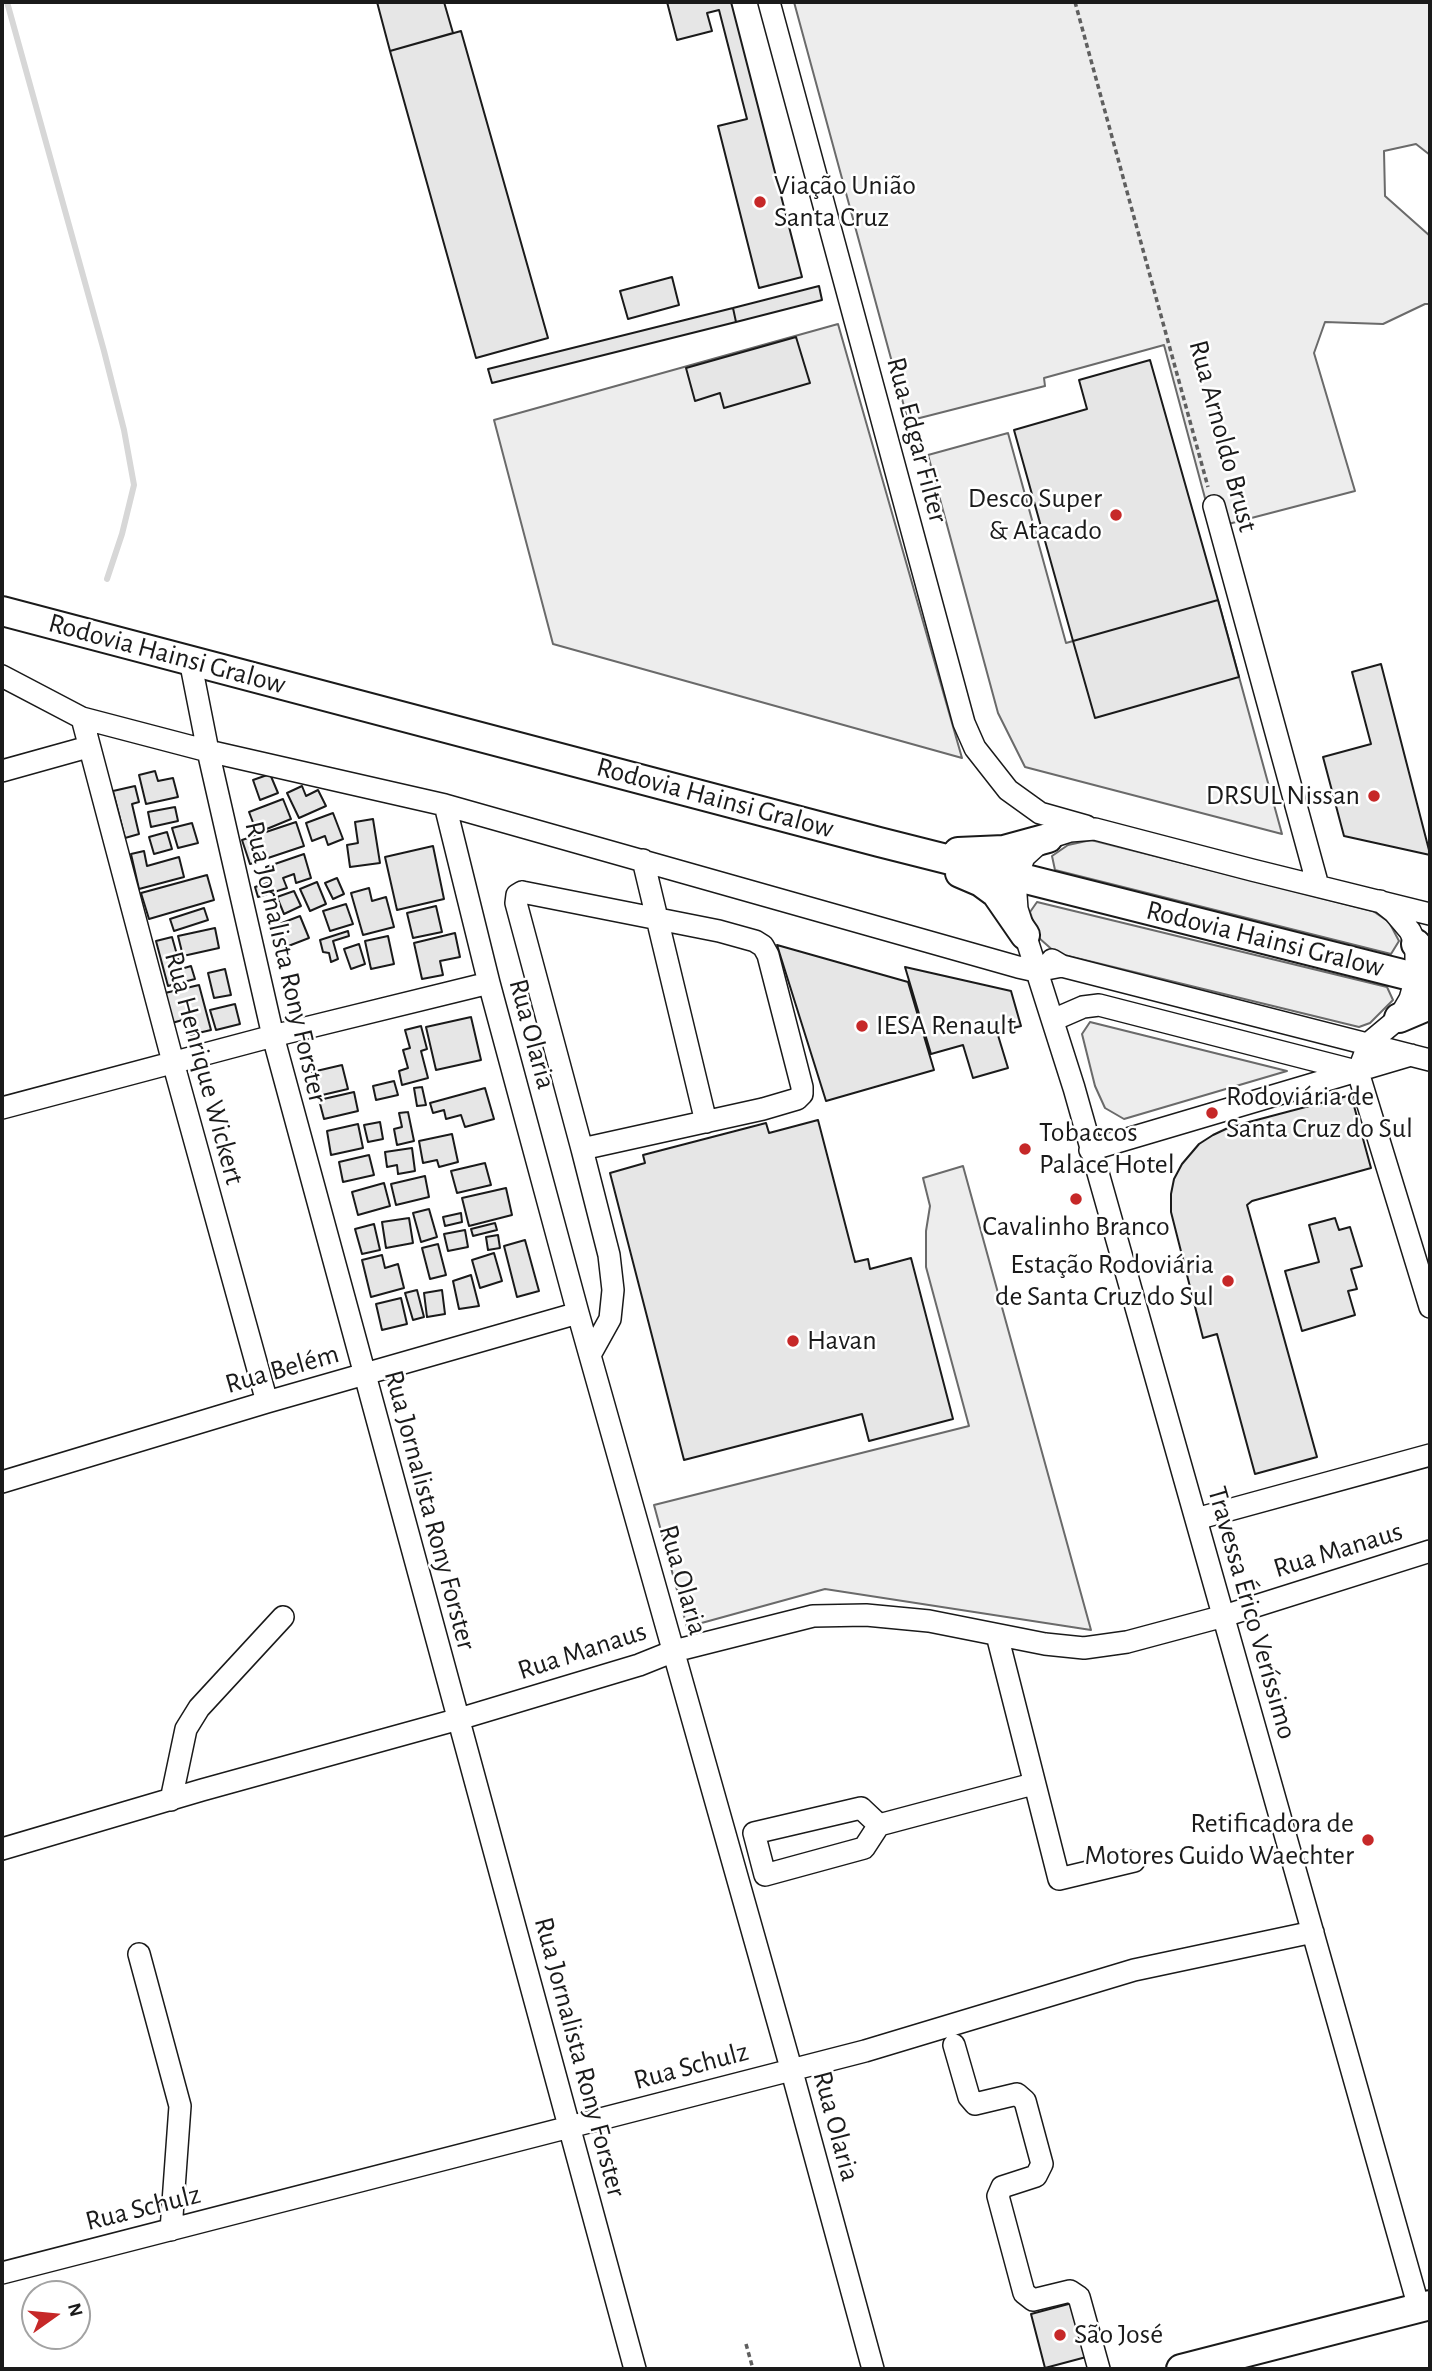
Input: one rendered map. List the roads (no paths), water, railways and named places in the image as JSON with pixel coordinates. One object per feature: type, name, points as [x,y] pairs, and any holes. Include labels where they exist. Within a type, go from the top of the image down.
[{"type":"main road","name":"Rodovia Hainsi Gralow","points":[[2,611],[879,842],[1017,876],[1423,966]]},
{"type":"main road","points":[[879,842],[952,852],[976,852],[1004,850],[1048,838]]},
{"type":"main road","points":[[879,842],[981,882],[996,893],[1025,935]]},
{"type":"main road","points":[[1399,1018],[1430,1005]]},
{"type":"main road","points":[[1181,2369],[1217,2365],[1425,2307]]},
{"type":"street","name":"Rua Edgar Filter","points":[[769,2],[964,723],[975,748],[992,772],[1008,790],[1040,813],[1430,914]]},
{"type":"street","name":"Rua Arnoldo Brust","points":[[1213,506],[1318,886]]},
{"type":"street","name":"Rua Jornalista Rony Forster","points":[[190,660],[273,1036],[635,2369]]},
{"type":"street","points":[[2,676],[82,718],[208,751],[445,805],[1036,971],[1062,966]]},
{"type":"street","name":"Rua Henrique Wickert","points":[[82,718],[267,1402]]},
{"type":"street","points":[[2,771],[88,747]]},
{"type":"street","name":"Rua Olaria","points":[[445,805],[489,984],[578,1313],[873,2369]]},
{"type":"street","points":[[1017,876],[1024,858],[1048,838],[1070,831],[1094,829]]},
{"type":"street","points":[[643,860],[706,1122]]},
{"type":"street","name":"Travessa Érico Veríssimo","points":[[1017,876],[1017,909],[1053,1020],[1313,1931],[1425,2307]]},
{"type":"street","points":[[582,1149],[706,1122],[797,1099],[802,1094],[768,955],[763,946],[755,941],[550,896],[522,891],[517,895],[516,903],[609,1255],[613,1290],[610,1319],[590,1355]]},
{"type":"street","points":[[1379,900],[1394,912],[1410,931],[1423,966],[1399,1018],[1369,1043],[1359,1072],[1430,1307]]},
{"type":"street","points":[[1025,935],[1039,952],[1062,966],[1421,1057]]},
{"type":"street","points":[[2,1108],[273,1036],[489,984]]},
{"type":"street","points":[[1053,1020],[1083,1007],[1099,1005],[1359,1072]]},
{"type":"street","points":[[1090,1150],[1359,1072],[1421,1057]]},
{"type":"street","name":"Rua Belém","points":[[2,1482],[267,1402],[578,1313]]},
{"type":"street","points":[[1196,1519],[1430,1455]]},
{"type":"street","name":"Rua Manaus","points":[[2,1849],[459,1719],[639,1665],[674,1651],[813,1616],[866,1615],[929,1621],[1045,1644],[1084,1648],[1127,1642],[1224,1616],[1430,1551]]},
{"type":"street","points":[[171,1800],[186,1729],[199,1708],[283,1618]]},
{"type":"street","points":[[997,1635],[1059,1879],[1134,1861]]},
{"type":"street","points":[[879,1825],[861,1808],[754,1833],[765,1875],[864,1848],[879,1825],[1033,1784]]},
{"type":"street","name":"Rua Schulz","points":[[2,2273],[878,2047],[1134,1970],[1313,1931]]},
{"type":"street","points":[[139,1954],[180,2106],[172,2230]]},
{"type":"street","points":[[954,2045],[969,2097],[975,2104],[1017,2094],[1025,2101],[1042,2164],[1036,2176],[1002,2187],[998,2196],[1024,2293],[1033,2300],[1070,2291],[1080,2297],[1099,2369]]},
{"type":"waterway","points":[[7,2],[104,351],[124,430],[134,485],[107,579]]},
{"type":"place","name":"Viação União Santa Cruz","points":[[760,202]]},
{"type":"place","name":"Desco Super & Atacado","points":[[1116,515]]},
{"type":"place","name":"DRSUL Nissan","points":[[1374,796]]},
{"type":"place","name":"IESA Renault","points":[[862,1026]]},
{"type":"place","name":"Rodoviária de Santa Cruz do Sul","points":[[1212,1113]]},
{"type":"place","name":"Tobaccos Palace Hotel","points":[[1025,1149]]},
{"type":"place","name":"Cavalinho Branco","points":[[1076,1199]]},
{"type":"place","name":"Estação Rodoviária de Santa Cruz do Sul","points":[[1228,1281]]},
{"type":"place","name":"Havan","points":[[793,1341]]},
{"type":"place","name":"Retificadora de Motores Guido Waechter","points":[[1368,1840]]},
{"type":"place","name":"São José","points":[[1060,2335]]}]
